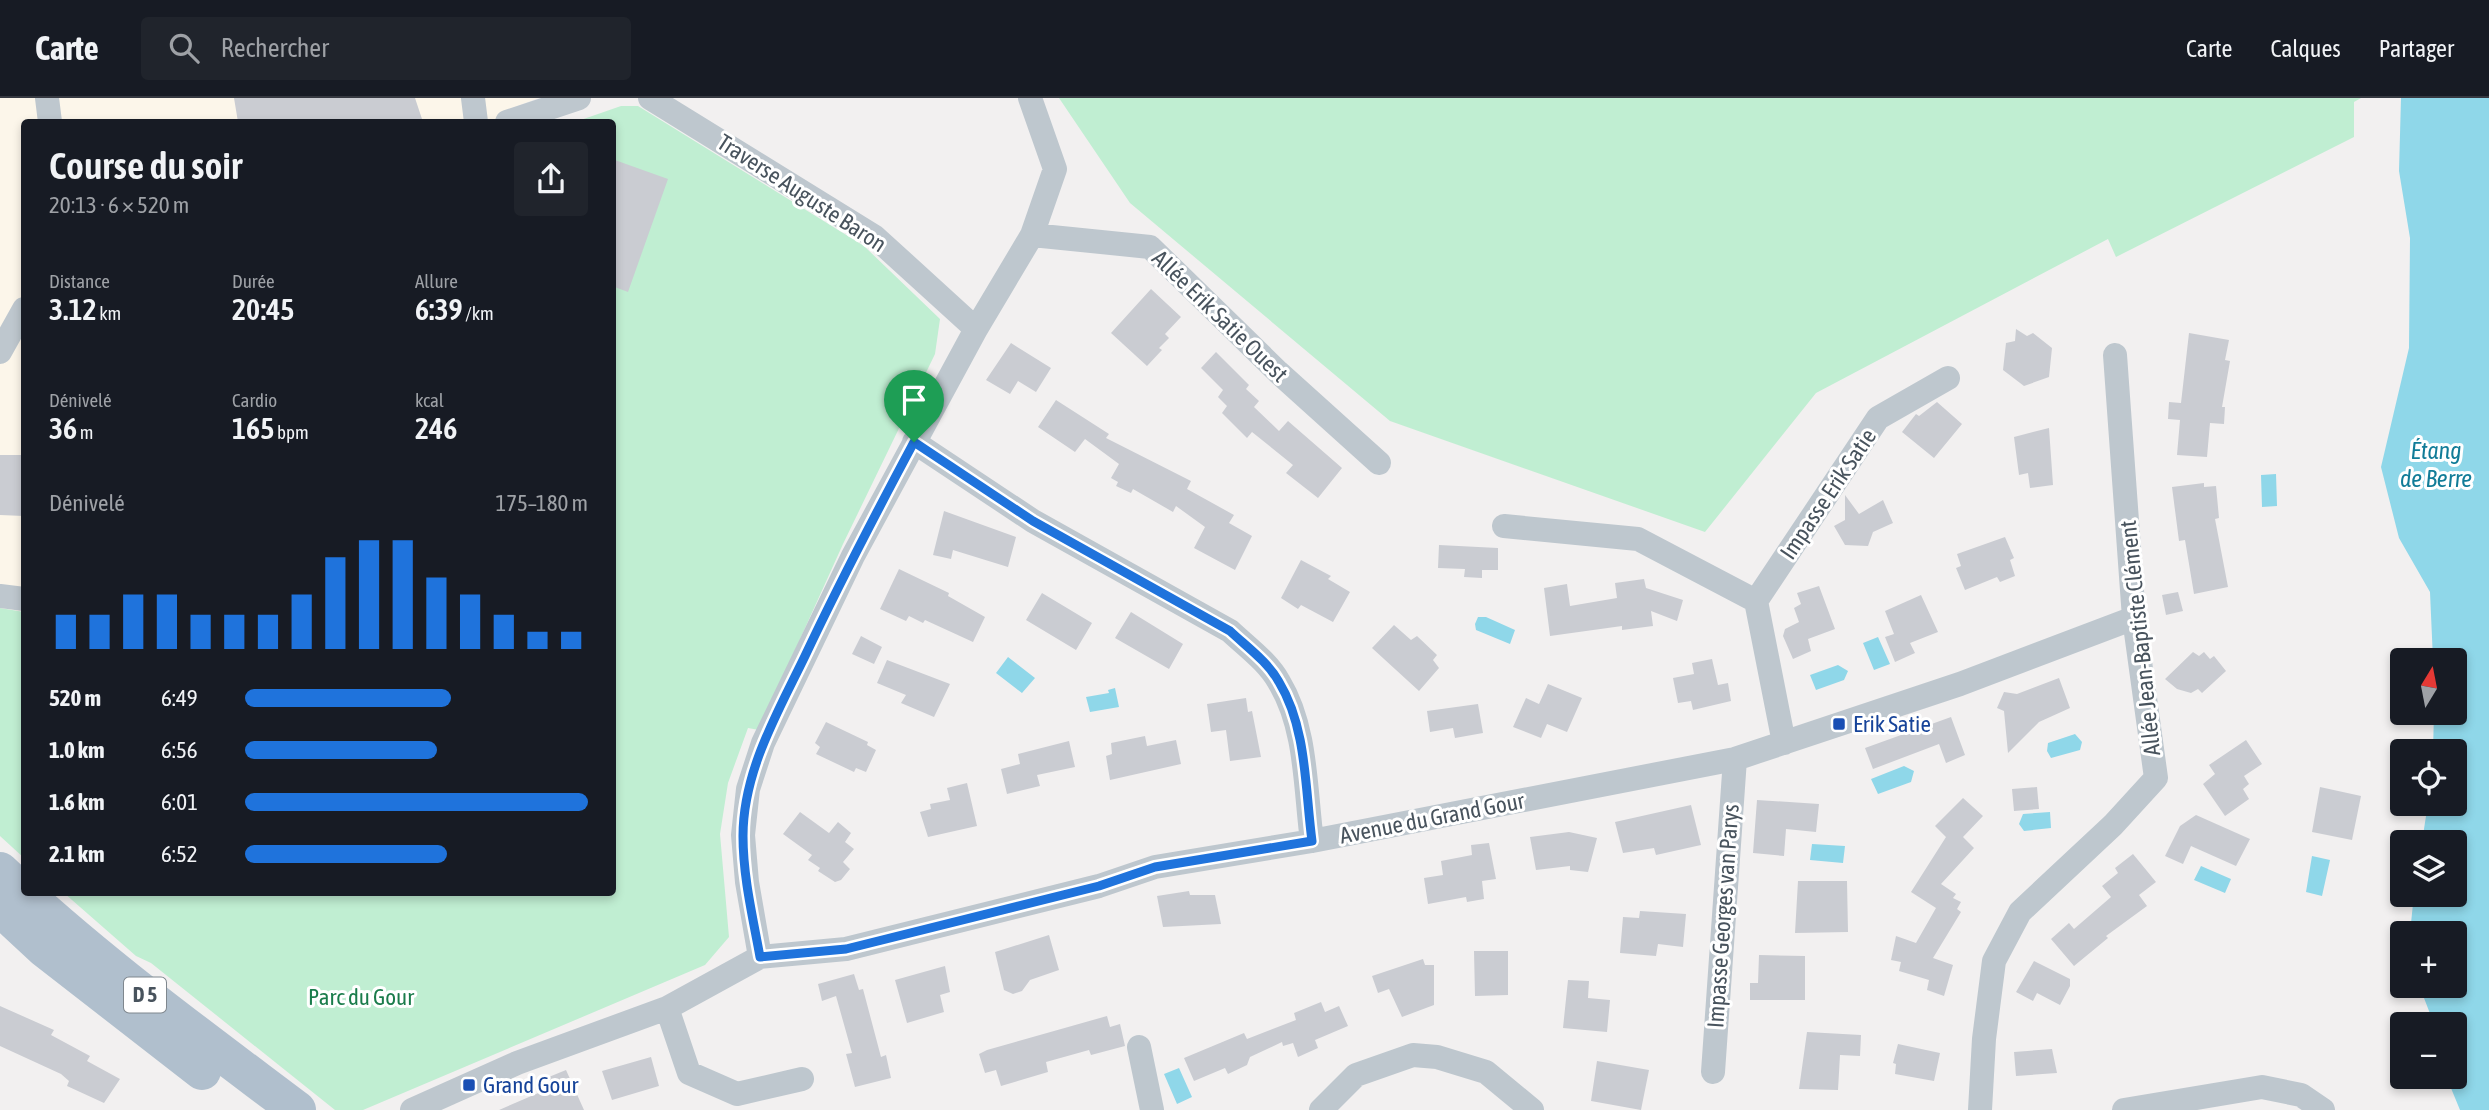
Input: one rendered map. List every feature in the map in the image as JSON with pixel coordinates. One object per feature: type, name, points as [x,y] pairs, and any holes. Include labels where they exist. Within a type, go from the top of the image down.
[{"type":"main road","name":"D 5","points":[[0,871],[21,891]]},
{"type":"main road","name":"D 5","points":[[26,896],[55,923],[127,981],[297,1110]]},
{"type":"main road","name":"D 5","points":[[0,907],[45,950],[117,1008],[253,1110]]},
{"type":"street","points":[[47,98],[50,119]]},
{"type":"street","points":[[473,98],[476,119]]},
{"type":"street","points":[[516,119],[579,98]]},
{"type":"street","name":"Traverse Auguste Baron","points":[[650,98],[875,237],[976,328]]},
{"type":"street","points":[[760,957],[747,882],[743,835],[748,789],[763,743],[853,556],[976,328],[1032,234],[1055,169],[1030,98]]},
{"type":"street","name":"Allée Erik Satie Ouest","points":[[1032,234],[1150,247],[1278,372],[1379,463]]},
{"type":"street","points":[[0,352],[21,314]]},
{"type":"street","name":"Allée Jean-Baptiste Clément","points":[[1980,1110],[1983,1039],[1994,961],[2021,912],[2113,825],[2156,778],[2134,618],[2115,355]]},
{"type":"street","name":"Impasse Erik Satie","points":[[1756,601],[1878,418],[1948,378]]},
{"type":"street","points":[[914,442],[1033,521],[1230,631],[1258,657],[1278,680],[1296,715],[1312,841]]},
{"type":"street","points":[[1504,526],[1638,539],[1756,601],[1784,743]]},
{"type":"street","points":[[0,596],[21,599]]},
{"type":"street","name":"Avenue du Grand Gour","points":[[412,1110],[517,1063],[667,1008],[760,957],[846,949],[1099,886],[1155,867],[1312,841],[1735,759],[1960,684],[2134,618]]},
{"type":"street","name":"Impasse Georges van Parys","points":[[1713,1072],[1735,759]]},
{"type":"street","points":[[667,1008],[689,1073],[737,1094],[802,1079]]},
{"type":"street","points":[[1139,1047],[1152,1110]]},
{"type":"street","points":[[1321,1110],[1356,1075],[1413,1055],[1437,1057],[1486,1072],[1532,1110]]},
{"type":"street","points":[[2124,1110],[2262,1087],[2301,1094],[2323,1110]]},
{"type":"shaded area","points":[[0,98],[538,98],[499,113],[500,119],[21,119],[21,612],[0,608]]},
{"type":"green space","points":[[1059,98],[2361,98],[2354,102],[2354,137],[2116,257],[2108,239],[1816,393],[1705,532],[1390,421],[1130,203]]},
{"type":"green space","name":"Parc du Gour","points":[[621,106],[638,106],[864,246],[940,319],[935,354],[843,544],[759,730],[748,728],[728,783],[720,834],[729,937],[705,965],[363,1110],[335,1110],[151,963],[136,956],[67,896],[616,896],[616,119],[584,119]]},
{"type":"green space","points":[[0,608],[21,612],[21,855],[0,836]]},
{"type":"water","name":"Étang de Berre","points":[[2401,98],[2489,98],[2489,1110],[2460,1110],[2451,1089],[2467,1089],[2467,1012],[2429,1012],[2424,998],[2467,998],[2467,921],[2411,921],[2413,907],[2467,907],[2467,830],[2424,830],[2426,816],[2467,816],[2467,739],[2433,739],[2434,725],[2468,724],[2468,648],[2432,648],[2430,592],[2399,538],[2381,467],[2409,348],[2410,238],[2399,171]]},
{"type":"water","points":[[2276,474],[2277,506],[2262,507],[2261,475]]},
{"type":"water","points":[[1478,617],[1486,617],[1515,630],[1510,644],[1476,630]]},
{"type":"water","points":[[1878,637],[1890,664],[1874,670],[1863,643]]},
{"type":"water","points":[[1008,657],[1035,678],[1022,693],[996,673]]},
{"type":"water","points":[[1838,665],[1848,671],[1844,680],[1816,690],[1810,675]]},
{"type":"water","points":[[1115,688],[1119,707],[1090,712],[1086,697],[1109,693],[1108,690]]},
{"type":"water","points":[[2075,734],[2082,742],[2080,750],[2051,758],[2047,751],[2048,743]]},
{"type":"water","points":[[1904,766],[1914,771],[1911,782],[1878,794],[1871,779]]},
{"type":"water","points":[[2050,812],[2051,828],[2024,831],[2019,824],[2023,814]]},
{"type":"water","points":[[1812,844],[1845,846],[1843,863],[1810,860]]},
{"type":"water","points":[[2312,856],[2330,860],[2322,896],[2306,892]]},
{"type":"water","points":[[2201,866],[2231,879],[2225,893],[2194,880]]},
{"type":"water","points":[[1179,1068],[1192,1097],[1177,1104],[1164,1074]]},
{"type":"building","points":[[234,98],[415,98],[422,119],[238,119]]},
{"type":"building","points":[[616,160],[668,179],[628,292],[616,288]]},
{"type":"building","points":[[1151,289],[1181,317],[1165,334],[1169,338],[1147,366],[1111,333]]},
{"type":"building","points":[[2016,329],[2027,336],[2033,333],[2052,348],[2049,377],[2024,386],[2003,370],[2006,343],[2015,341]]},
{"type":"building","points":[[2189,333],[2229,340],[2225,360],[2230,361],[2222,407],[2225,407],[2224,424],[2210,423],[2207,457],[2177,455],[2180,420],[2168,419],[2169,402],[2181,403]]},
{"type":"building","points":[[1011,343],[1051,368],[1036,392],[1018,381],[1010,394],[986,380]]},
{"type":"building","points":[[1216,352],[1249,385],[1246,389],[1259,401],[1254,407],[1279,431],[1288,421],[1342,468],[1318,498],[1286,473],[1293,465],[1252,432],[1247,438],[1222,413],[1227,406],[1218,397],[1223,390],[1201,368]]},
{"type":"building","points":[[1056,400],[1109,434],[1106,438],[1191,481],[1187,489],[1234,515],[1229,523],[1252,536],[1235,570],[1194,548],[1205,527],[1176,506],[1173,512],[1133,489],[1131,493],[1116,486],[1118,482],[1111,478],[1119,464],[1085,439],[1075,452],[1038,427]]},
{"type":"building","points":[[1937,402],[1962,424],[1934,458],[1902,432],[1916,414],[1919,416]]},
{"type":"building","points":[[2049,428],[2053,485],[2030,488],[2028,473],[2019,475],[2014,437]]},
{"type":"building","points":[[0,455],[21,455],[21,516],[0,515]]},
{"type":"building","points":[[2204,483],[2204,487],[2216,486],[2219,518],[2215,519],[2228,587],[2194,594],[2185,540],[2179,541],[2172,487]]},
{"type":"building","points":[[1845,495],[1859,514],[1883,500],[1893,523],[1873,532],[1868,546],[1845,545],[1834,526],[1845,520]]},
{"type":"building","points":[[944,511],[1016,537],[1008,567],[953,550],[951,559],[933,555]]},
{"type":"building","points":[[2005,537],[2014,558],[2010,560],[2015,576],[2000,582],[1997,577],[1965,590],[1956,568],[1961,566],[1957,554]]},
{"type":"building","points":[[1439,545],[1498,548],[1498,570],[1482,570],[1482,578],[1464,577],[1465,569],[1438,568]]},
{"type":"building","points":[[1301,560],[1331,576],[1328,579],[1350,592],[1333,622],[1301,605],[1298,609],[1281,598]]},
{"type":"building","points":[[899,569],[949,593],[948,596],[985,617],[973,642],[925,620],[923,623],[909,616],[906,621],[880,609]]},
{"type":"building","points":[[1644,579],[1646,588],[1683,600],[1677,621],[1651,611],[1653,626],[1622,630],[1622,626],[1550,636],[1544,588],[1567,584],[1570,606],[1617,598],[1615,583]]},
{"type":"building","points":[[1819,586],[1835,629],[1808,639],[1811,651],[1793,659],[1783,636],[1785,629],[1799,622],[1794,608],[1801,604],[1797,593]]},
{"type":"building","points":[[2178,592],[2183,611],[2166,615],[2162,595]]},
{"type":"building","points":[[1042,593],[1092,623],[1076,650],[1026,620]]},
{"type":"building","points":[[1921,595],[1938,632],[1910,643],[1915,653],[1895,662],[1885,637],[1894,634],[1885,611]]},
{"type":"building","points":[[1131,612],[1183,644],[1169,669],[1115,638]]},
{"type":"building","points":[[1394,625],[1411,640],[1417,636],[1437,655],[1433,660],[1439,668],[1419,691],[1372,648]]},
{"type":"building","points":[[861,636],[882,647],[874,664],[852,654]]},
{"type":"building","points":[[2193,652],[2199,656],[2204,652],[2210,659],[2214,656],[2226,671],[2202,693],[2198,689],[2191,693],[2177,689],[2165,679]]},
{"type":"building","points":[[1712,659],[1718,685],[1728,683],[1731,701],[1693,710],[1691,701],[1678,703],[1673,678],[1694,674],[1692,663]]},
{"type":"building","points":[[887,660],[950,684],[934,717],[901,703],[906,695],[877,683]]},
{"type":"building","points":[[2059,678],[2070,708],[2039,722],[2008,753],[2004,711],[1997,708],[2004,692],[2017,694]]},
{"type":"building","points":[[1548,684],[1582,698],[1567,732],[1547,724],[1541,738],[1513,727],[1526,698],[1539,704]]},
{"type":"building","points":[[1246,698],[1248,712],[1252,711],[1261,757],[1230,761],[1226,730],[1211,732],[1207,704]]},
{"type":"building","points":[[1478,704],[1483,733],[1455,738],[1453,728],[1430,732],[1427,711]]},
{"type":"building","points":[[1951,717],[1965,755],[1946,763],[1939,744],[1873,769],[1865,748]]},
{"type":"building","points":[[826,722],[868,742],[867,745],[876,750],[866,772],[856,768],[854,772],[816,754],[820,747],[815,743]]},
{"type":"building","points":[[1145,736],[1147,746],[1176,740],[1181,764],[1110,780],[1106,756],[1112,754],[1111,743]]},
{"type":"building","points":[[2246,740],[2262,764],[2244,776],[2249,784],[2243,789],[2249,799],[2225,816],[2203,784],[2215,774],[2209,765]]},
{"type":"building","points":[[1069,741],[1075,767],[1037,775],[1040,786],[1007,794],[1001,769],[1020,764],[1018,754]]},
{"type":"building","points":[[967,783],[977,826],[928,837],[920,812],[931,809],[930,804],[950,800],[947,788]]},
{"type":"building","points":[[2037,787],[2039,809],[2014,811],[2012,789]]},
{"type":"building","points":[[2320,787],[2361,796],[2352,840],[2312,832]]},
{"type":"building","points":[[1963,798],[1983,816],[1963,837],[1974,848],[1941,884],[1956,894],[1953,898],[1961,902],[1957,909],[1961,912],[1933,958],[1953,965],[1944,996],[1927,990],[1929,980],[1899,971],[1901,962],[1891,960],[1896,936],[1916,943],[1936,908],[1911,892],[1946,837],[1935,826]]},
{"type":"building","points":[[1757,800],[1819,804],[1816,832],[1786,829],[1784,856],[1753,853]]},
{"type":"building","points":[[1691,805],[1701,845],[1656,855],[1654,848],[1623,853],[1615,822]]},
{"type":"building","points":[[800,812],[829,833],[838,822],[851,833],[845,842],[854,849],[843,862],[850,869],[841,880],[835,882],[818,871],[820,868],[808,860],[812,855],[783,834]]},
{"type":"building","points":[[2196,815],[2250,839],[2236,866],[2191,846],[2183,864],[2165,856],[2180,826]]},
{"type":"building","points":[[1569,832],[1597,838],[1588,872],[1570,870],[1570,866],[1536,870],[1530,837]]},
{"type":"building","points":[[1489,843],[1496,879],[1482,881],[1484,899],[1467,902],[1466,897],[1428,904],[1424,878],[1443,875],[1441,861],[1472,855],[1471,845]]},
{"type":"building","points":[[2133,854],[2156,882],[2139,895],[2147,906],[2106,936],[2108,938],[2074,966],[2051,939],[2069,923],[2074,929],[2111,897],[2102,886],[2118,873],[2115,868]]},
{"type":"building","points":[[1798,881],[1847,881],[1848,932],[1795,933]]},
{"type":"building","points":[[1189,891],[1190,895],[1215,895],[1221,924],[1163,927],[1157,896]]},
{"type":"building","points":[[1640,911],[1686,914],[1683,947],[1658,944],[1656,956],[1620,953],[1623,917],[1639,918]]},
{"type":"building","points":[[1049,935],[1059,970],[1030,980],[1022,991],[1013,994],[1004,990],[995,952]]},
{"type":"building","points":[[1474,951],[1508,951],[1508,995],[1475,996]]},
{"type":"building","points":[[1759,955],[1805,956],[1805,1000],[1750,1000],[1750,983],[1758,983]]},
{"type":"building","points":[[1423,959],[1425,965],[1434,965],[1434,1005],[1402,1017],[1389,989],[1378,993],[1372,976]]},
{"type":"building","points":[[2034,961],[2070,979],[2070,986],[2060,1005],[2037,993],[2033,1001],[2016,992]]},
{"type":"building","points":[[945,966],[950,992],[940,995],[944,1012],[907,1023],[895,980]]},
{"type":"building","points":[[854,974],[859,990],[863,989],[881,1057],[886,1055],[891,1078],[855,1087],[846,1054],[852,1053],[836,996],[822,1001],[818,984]]},
{"type":"building","points":[[1568,980],[1589,981],[1588,998],[1610,1000],[1607,1032],[1563,1028]]},
{"type":"building","points":[[1321,1002],[1325,1012],[1339,1006],[1348,1026],[1315,1040],[1318,1048],[1298,1057],[1293,1043],[1283,1046],[1282,1042],[1250,1057],[1247,1065],[1228,1074],[1225,1068],[1194,1081],[1184,1058],[1244,1033],[1247,1039],[1296,1020],[1294,1013]]},
{"type":"building","points":[[0,1006],[54,1030],[51,1035],[90,1056],[87,1061],[120,1079],[104,1103],[67,1086],[69,1081],[61,1074],[0,1046]]},
{"type":"building","points":[[1107,1016],[1110,1027],[1120,1024],[1125,1046],[1091,1055],[1089,1050],[1046,1062],[1048,1072],[1001,1086],[996,1070],[985,1073],[979,1054],[987,1050]]},
{"type":"building","points":[[1807,1032],[1861,1035],[1860,1056],[1840,1055],[1838,1090],[1799,1089]]},
{"type":"building","points":[[1898,1044],[1940,1053],[1934,1081],[1895,1074],[1896,1064],[1893,1063]]},
{"type":"building","points":[[2052,1049],[2057,1073],[2016,1076],[2014,1052]]},
{"type":"building","points":[[651,1057],[659,1086],[612,1100],[602,1071]]},
{"type":"building","points":[[1597,1061],[1649,1070],[1641,1110],[1591,1101]]},
{"type":"building","points":[[566,1070],[584,1110],[499,1110],[543,1091],[539,1081]]},
{"type":"place","name":"Erik Satie","points":[[1839,724]]},
{"type":"place","name":"Grand Gour","points":[[469,1085]]},
{"type":"route","points":[[914,442],[1033,521],[1230,631],[1258,657],[1278,680],[1296,715],[1312,841],[1155,867],[1099,886],[846,949],[760,957],[749,899],[743,835],[748,789],[763,743],[853,556],[914,442]]}]
